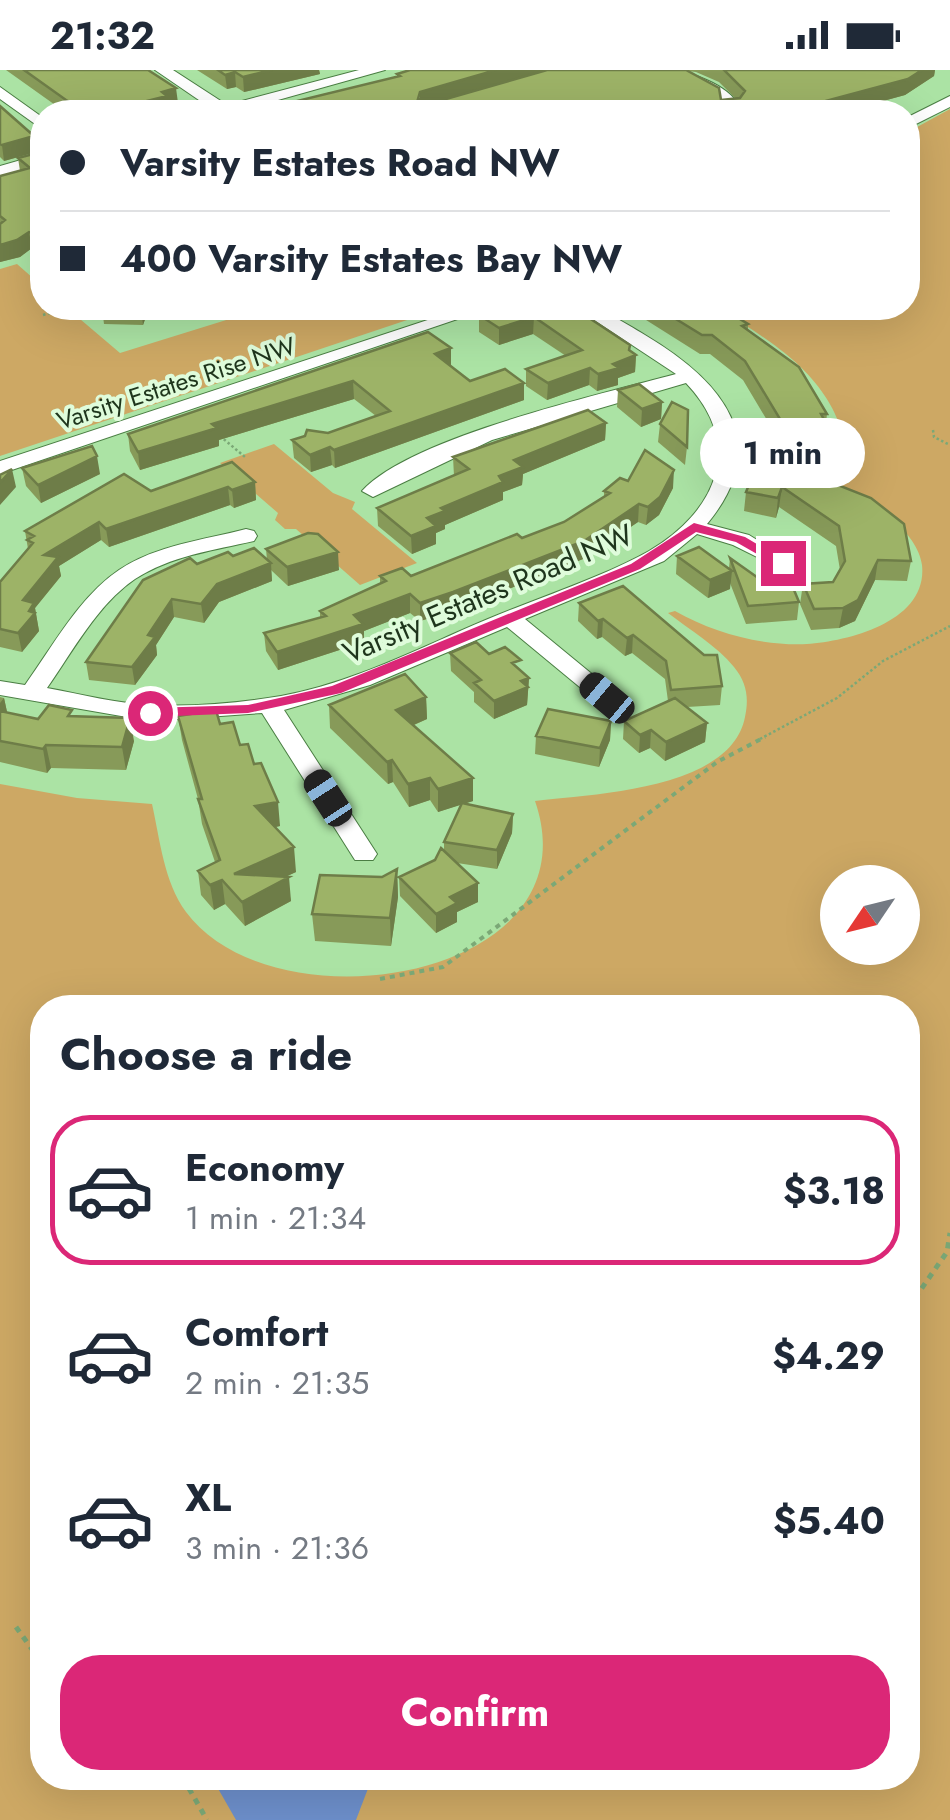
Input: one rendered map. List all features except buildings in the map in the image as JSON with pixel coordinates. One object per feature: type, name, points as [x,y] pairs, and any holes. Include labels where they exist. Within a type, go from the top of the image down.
[{"type":"street","points":[[163,70],[209,100]]},
{"type":"street","points":[[270,100],[366,73],[397,70]]},
{"type":"street","points":[[671,70],[728,100]]},
{"type":"street","points":[[0,92],[30,115]]},
{"type":"street","points":[[920,117],[950,101]]},
{"type":"street","points":[[0,174],[30,165]]},
{"type":"street","name":"Varsity Estates Rise NW","points":[[0,468],[445,320]]},
{"type":"street","name":"Varsity Estates Road NW","points":[[0,688],[150,713],[269,706],[349,685],[635,566],[694,527],[722,492],[730,458],[729,435],[719,411],[689,376],[603,320]]},
{"type":"street","points":[[374,491],[420,463],[494,435],[689,376]]},
{"type":"street","points":[[694,527],[741,540],[783,563]]},
{"type":"street","points":[[30,694],[116,582],[151,562],[246,536]]},
{"type":"street","points":[[511,618],[607,698]]},
{"type":"street","points":[[269,706],[364,854]]},
{"type":"path","points":[[933,430],[934,436],[950,445]]},
{"type":"path","points":[[219,434],[245,457]]},
{"type":"path","points":[[380,979],[443,966],[717,762],[837,698],[883,661],[950,626]]},
{"type":"path","points":[[920,1291],[947,1252],[950,1232]]},
{"type":"path","points":[[16,1627],[30,1646]]},
{"type":"path","points":[[190,1790],[207,1820]]},
{"type":"shaded area","points":[[950,109],[950,1820],[0,1820],[0,784],[77,798],[152,804],[168,874],[186,912],[229,949],[286,970],[351,976],[417,968],[475,946],[519,911],[541,862],[535,801],[656,784],[714,760],[734,741],[746,710],[742,679],[720,652],[668,613],[675,611],[738,636],[772,643],[807,644],[864,632],[900,614],[913,601],[921,584],[922,565],[908,535],[877,511],[824,488],[831,481],[849,483],[847,451],[827,399],[791,358],[736,320],[920,320],[920,125]]},
{"type":"shaded area","points":[[17,264],[30,275],[30,320],[81,320],[120,353],[226,320],[407,320],[0,456],[0,269]]},
{"type":"shaded area","points":[[274,444],[333,493],[355,502],[352,509],[417,563],[360,585],[296,529],[285,529],[275,520],[278,513],[220,463]]},
{"type":"water","points":[[219,1790],[367,1790],[356,1820],[236,1820]]},
{"type":"route","points":[[150,713],[248,709],[336,690],[635,566],[656,556],[694,527],[741,540],[783,563]]}]
